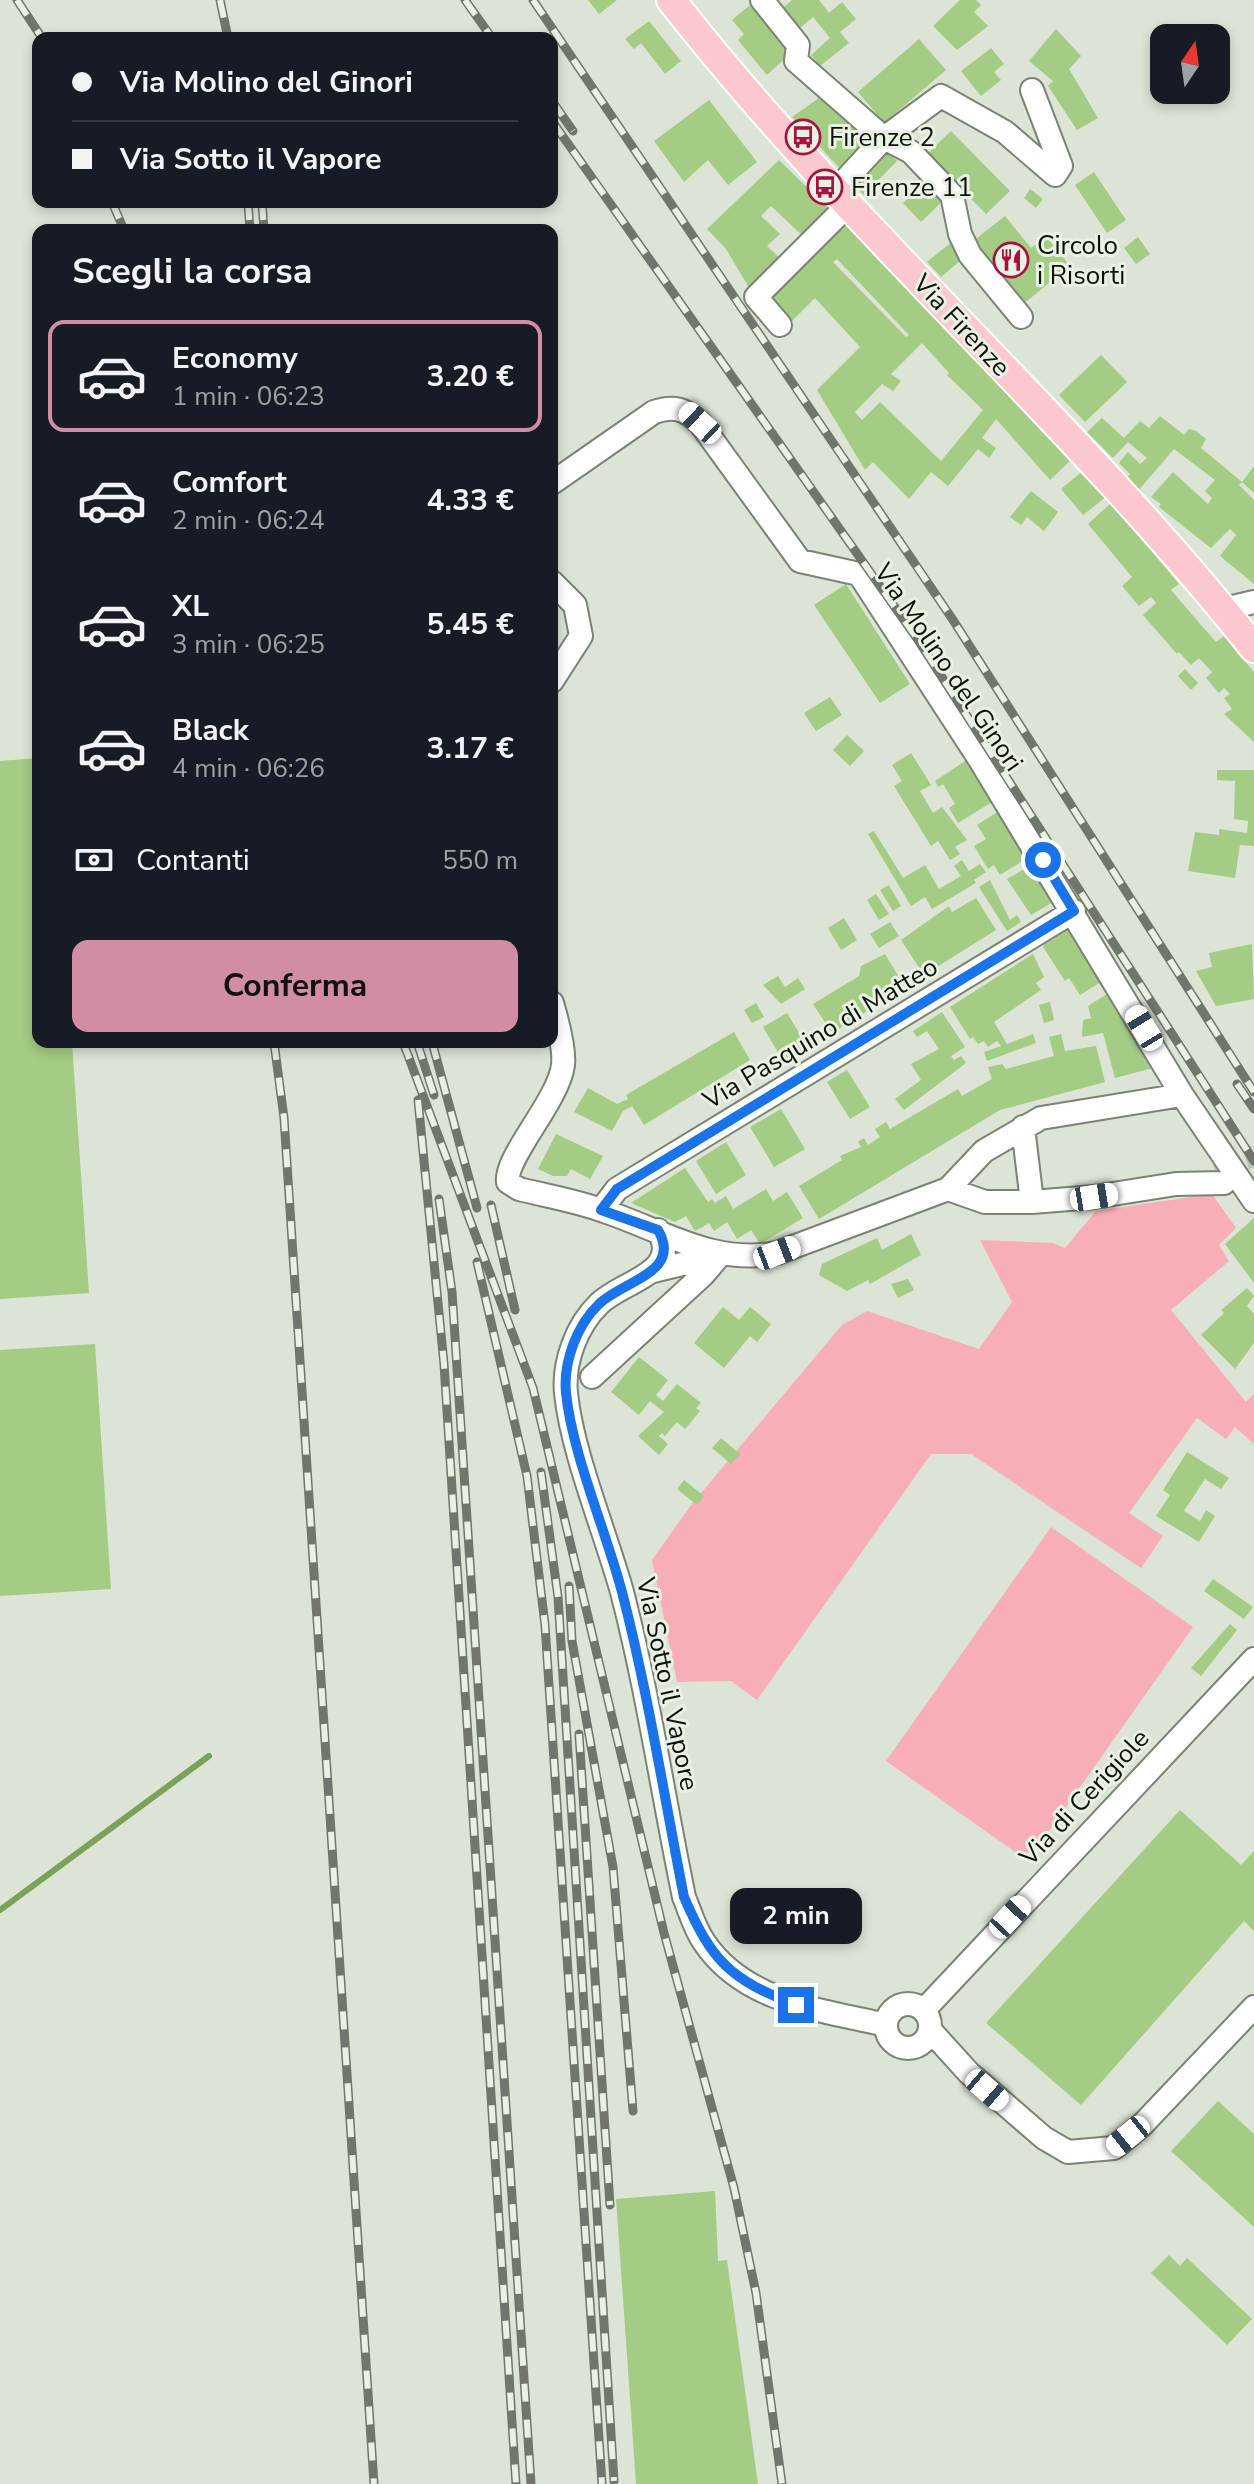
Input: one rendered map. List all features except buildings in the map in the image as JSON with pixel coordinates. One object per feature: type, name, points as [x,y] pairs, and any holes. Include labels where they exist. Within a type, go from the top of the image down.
[{"type":"main road","name":"Via Firenze","points":[[673,1],[750,97],[1224,609],[1254,648]]},
{"type":"street","points":[[762,0],[798,45],[796,61],[884,138],[911,152],[952,195],[960,234],[970,255],[1021,317]]},
{"type":"street","points":[[780,325],[756,297],[842,198],[884,138],[941,96],[1005,132],[1055,175],[1061,166],[1032,90]]},
{"type":"street","name":"Via Molino del Ginori","points":[[558,479],[654,412],[670,407],[688,412],[700,423],[800,561],[859,574],[1074,911],[1182,1095]]},
{"type":"street","points":[[558,588],[575,605],[581,636],[558,672]]},
{"type":"street","points":[[1224,609],[1254,602]]},
{"type":"street","name":"Via Pasquino di Matteo","points":[[601,1210],[617,1189],[1074,911]]},
{"type":"street","points":[[558,1036],[563,1064],[554,1094],[507,1174],[508,1182],[519,1189],[601,1210],[720,1255],[751,1258],[777,1253],[948,1189],[984,1151],[1041,1118],[1182,1095],[1254,1201]]},
{"type":"street","points":[[1023,1127],[1032,1202]]},
{"type":"street","points":[[948,1189],[985,1202],[1032,1202],[1094,1197],[1219,1176]]},
{"type":"street","points":[[653,1271],[663,1260],[666,1250],[658,1230]]},
{"type":"street","points":[[592,1377],[720,1255]]},
{"type":"street","name":"Via Sotto il Vapore","points":[[720,1255],[653,1271],[601,1301],[586,1318],[575,1339],[565,1389],[622,1594],[684,1897],[703,1942],[732,1974],[796,2005],[886,2025]]},
{"type":"street","name":"Via di Cerigiole","points":[[924,2029],[1254,1659]]},
{"type":"street","points":[[924,2029],[898,2046],[892,2042],[886,2025],[891,2012],[900,2005],[917,2005],[924,2029],[969,2073],[1044,2138],[1068,2152],[1114,2148],[1143,2124],[1254,2007]]},
{"type":"shaded area","points":[[1212,1194],[1236,1228],[1219,1245],[1229,1261],[1171,1310],[1246,1402],[1254,1394],[1254,1444],[1235,1427],[1226,1439],[1197,1418],[1129,1513],[1163,1536],[1141,1568],[971,1454],[931,1454],[757,1700],[731,1681],[677,1682],[652,1560],[691,1505],[842,1325],[867,1311],[979,1349],[1012,1302],[980,1240],[1053,1243],[1065,1248],[1096,1211]]},
{"type":"shaded area","points":[[1051,1527],[1193,1627],[1028,1861],[886,1761]]},
{"type":"waterway","points":[[0,1910],[209,1756]]},
{"type":"tunnel","points":[[1214,1168],[1254,1156]]},
{"type":"railway","points":[[17,0],[38,32]]},
{"type":"railway","points":[[220,0],[227,32]]},
{"type":"railway","points":[[465,0],[488,32]]},
{"type":"railway","points":[[533,0],[555,32]]},
{"type":"railway","points":[[558,37],[953,620],[1254,1092]]},
{"type":"railway","points":[[558,110],[573,131]]},
{"type":"railway","points":[[558,130],[918,640],[1254,1161]]},
{"type":"railway","points":[[115,208],[121,224]]},
{"type":"railway","points":[[248,208],[250,224]]},
{"type":"railway","points":[[262,208],[264,224]]},
{"type":"railway","points":[[275,1048],[284,1118],[374,2484]]},
{"type":"railway","points":[[405,1048],[533,1388],[664,1933],[734,2188],[756,2293],[782,2484]]},
{"type":"railway","points":[[419,1048],[434,1095]]},
{"type":"railway","points":[[434,1048],[477,1208]]},
{"type":"railway","points":[[1237,1084],[1254,1109]]},
{"type":"railway","points":[[418,1100],[444,1364],[516,2484]]},
{"type":"railway","points":[[439,1199],[452,1292],[531,2484]]},
{"type":"railway","points":[[491,1205],[515,1310]]},
{"type":"railway","points":[[477,1262],[527,1476],[545,1625],[602,2484]]},
{"type":"railway","points":[[541,1472],[558,1597],[614,2481]]},
{"type":"railway","points":[[569,1586],[572,1641],[613,1867],[633,2111]]},
{"type":"railway","points":[[579,1734],[610,2205]]},
{"type":"place","name":"Firenze 2","points":[[803,137]]},
{"type":"place","name":"Firenze 11","points":[[825,187]]},
{"type":"place","name":"Circolo i Risorti","points":[[1011,260]]},
{"type":"route","points":[[796,2005],[732,1974],[703,1942],[684,1897],[622,1594],[565,1389],[575,1339],[586,1318],[601,1301],[653,1271],[663,1260],[666,1250],[658,1230],[601,1210],[617,1189],[1074,911],[1043,860]]}]
